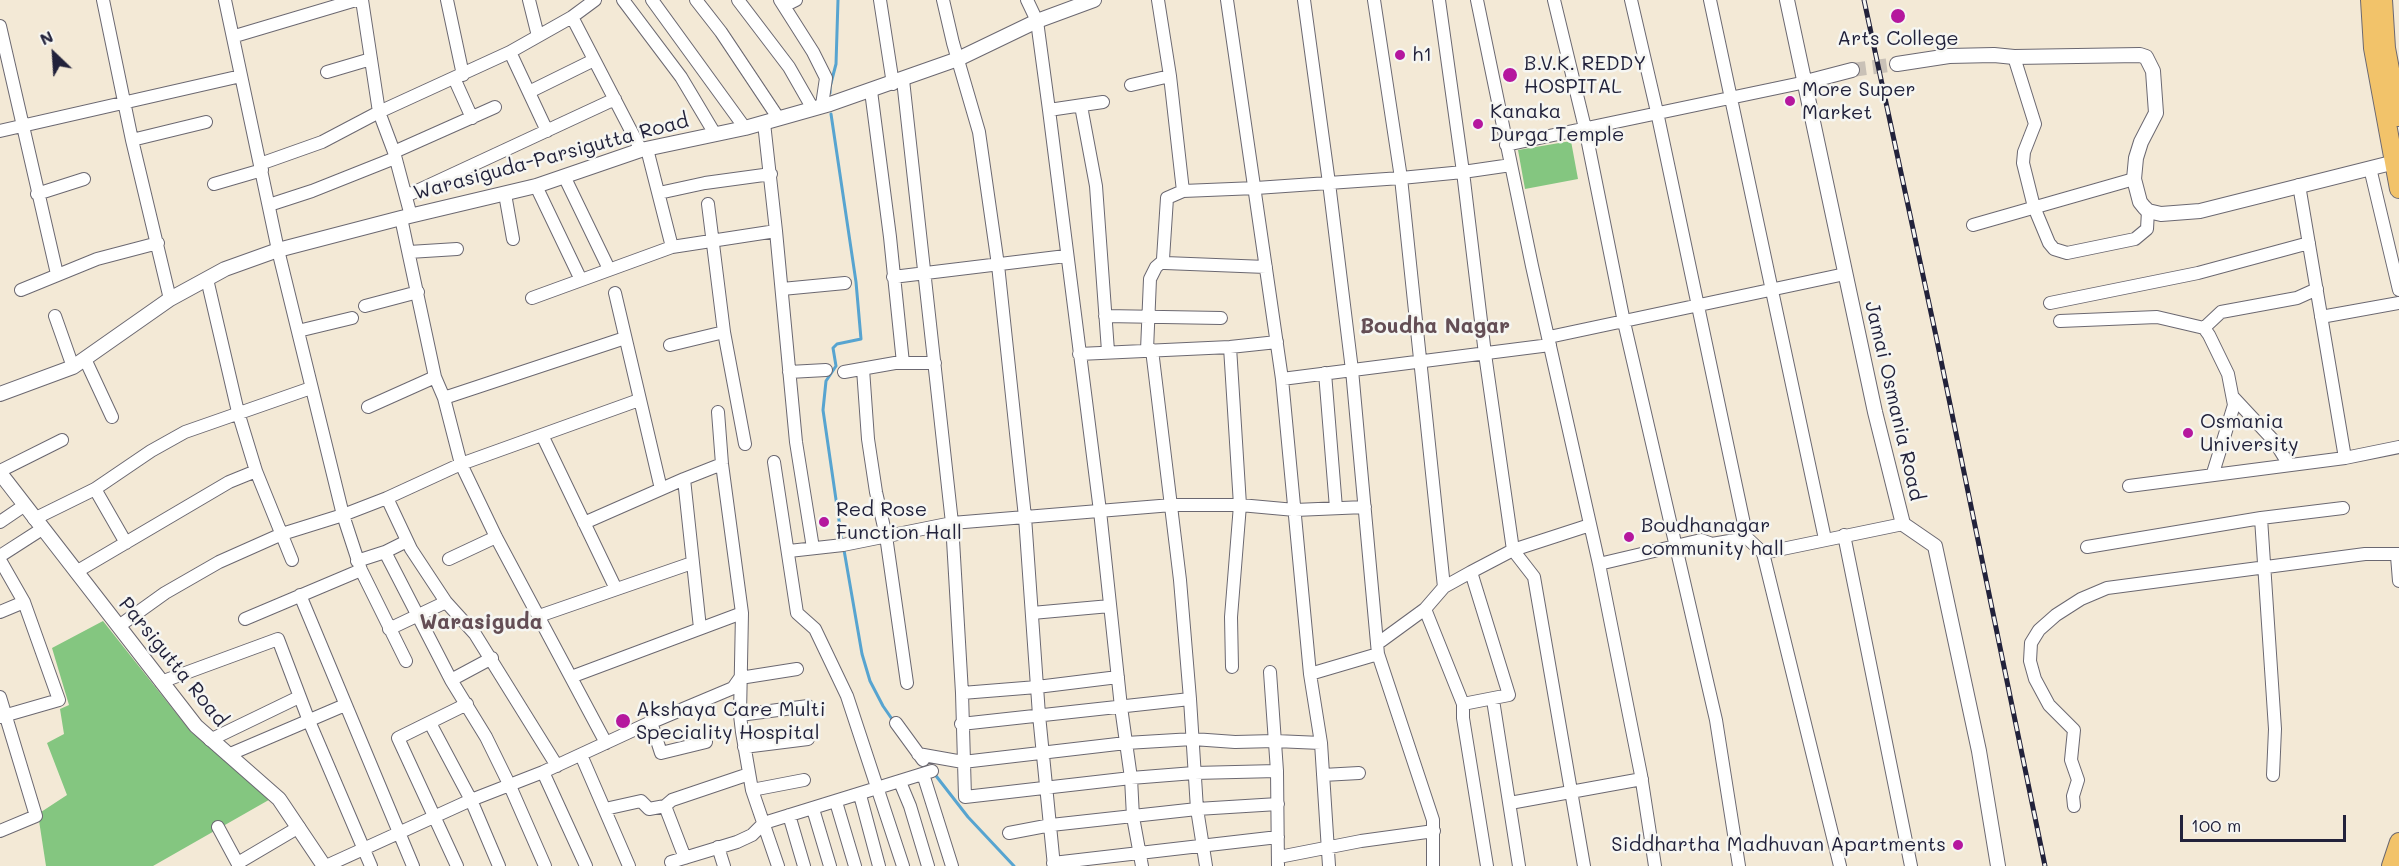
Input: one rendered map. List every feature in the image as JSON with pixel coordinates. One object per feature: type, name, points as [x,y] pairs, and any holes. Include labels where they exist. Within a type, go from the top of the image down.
[{"type":"main road","points":[[2370,0],[2373,48],[2396,162],[2399,189]]},
{"type":"main road","points":[[2383,0],[2386,48],[2399,117]]},
{"type":"main road","points":[[2391,866],[2399,842]]},
{"type":"street","points":[[103,0],[132,140],[170,299]]},
{"type":"street","points":[[225,0],[235,36],[278,250],[343,515],[359,566],[406,661]]},
{"type":"street","points":[[235,36],[356,0]]},
{"type":"street","points":[[362,0],[379,112],[406,196],[408,258],[418,292],[435,377],[444,398],[461,464],[496,537],[571,676],[603,745]]},
{"type":"street","points":[[447,0],[458,77],[472,118]]},
{"type":"street","points":[[529,0],[538,36]]},
{"type":"street","points":[[213,184],[322,142],[379,112],[510,52],[572,17],[595,0]]},
{"type":"street","points":[[623,0],[681,77],[716,134]]},
{"type":"street","points":[[652,0],[745,128]]},
{"type":"street","points":[[696,0],[721,32],[779,119]]},
{"type":"street","points":[[738,0],[818,107]]},
{"type":"street","points":[[796,0],[782,3],[813,52],[825,78],[818,107]]},
{"type":"street","points":[[880,0],[898,82],[925,273],[935,363],[952,523],[962,693],[961,724],[965,797],[1131,778],[1194,773],[1277,771]]},
{"type":"street","points":[[943,0],[979,132],[998,265],[1025,517],[1039,715],[1054,865],[1139,852],[1278,837]]},
{"type":"street","points":[[1027,0],[1037,21],[1049,110],[1100,511],[1131,778],[1133,817],[1142,866]]},
{"type":"street","name":"Warasiguda-Parsigutta Road","points":[[0,394],[73,367],[170,299],[225,269],[278,250],[536,186],[644,150],[745,128],[871,91],[958,59],[1037,21],[1094,0]]},
{"type":"street","points":[[1158,0],[1170,76],[1182,190]]},
{"type":"street","points":[[1227,0],[1282,379],[1310,674],[1321,743],[1329,866]]},
{"type":"street","points":[[1304,0],[1352,370],[1377,649],[1432,820],[1433,866]]},
{"type":"street","points":[[1374,0],[1401,178],[1444,587]]},
{"type":"street","points":[[1439,0],[1485,354],[1514,550],[1534,577],[1584,866]]},
{"type":"street","points":[[1477,0],[1506,145],[1599,564],[1642,779],[1655,866]]},
{"type":"street","points":[[1554,0],[1585,128],[1624,322],[1716,720],[1739,866]]},
{"type":"street","points":[[1631,0],[1657,112],[1747,538],[1763,553],[1840,866]]},
{"type":"street","points":[[1710,0],[1825,539]]},
{"type":"street","name":"Jamai Osmania Road","points":[[1787,0],[1875,412],[1903,524],[1935,546],[1979,751],[1998,866]]},
{"type":"street","points":[[572,17],[644,150],[659,193],[672,247]]},
{"type":"street","points":[[0,26],[57,274]]},
{"type":"street","points":[[510,52],[547,131]]},
{"type":"street","points":[[1897,64],[1949,56],[2140,55],[2146,57],[2153,71],[2156,113],[2141,142],[2136,158],[2134,179],[2140,201],[2148,211],[2148,229],[2135,239],[2067,253],[2054,249],[2049,243],[2034,207],[2023,163],[2024,152],[2035,124],[2014,57]]},
{"type":"street","points":[[327,72],[371,59]]},
{"type":"street","points":[[529,92],[594,60]]},
{"type":"street","points":[[1506,145],[1806,82],[1852,70]]},
{"type":"street","points":[[0,131],[242,76]]},
{"type":"street","points":[[1131,85],[1170,76]]},
{"type":"street","points":[[871,91],[890,237],[903,363]]},
{"type":"street","points":[[406,196],[615,99]]},
{"type":"street","points":[[1049,110],[1103,102]]},
{"type":"street","points":[[1080,106],[1096,186],[1108,351]]},
{"type":"street","points":[[269,206],[312,191],[495,107]]},
{"type":"street","points":[[132,140],[206,122]]},
{"type":"street","points":[[764,123],[771,174],[796,442],[813,548]]},
{"type":"street","points":[[2148,211],[2162,214],[2200,211],[2300,184],[2396,162]]},
{"type":"street","points":[[1206,866],[1197,809],[1190,699],[1172,505],[1150,350],[1148,316],[1150,279],[1156,267],[1163,261],[1167,198],[1182,190],[1256,188],[1401,178],[1511,165]]},
{"type":"street","points":[[2370,168],[2399,290]]},
{"type":"street","points":[[659,193],[705,183],[771,174]]},
{"type":"street","points":[[564,176],[609,268]]},
{"type":"street","points":[[37,194],[84,179]]},
{"type":"street","points":[[1973,225],[2134,179]]},
{"type":"street","points":[[2300,184],[2345,458]]},
{"type":"street","points":[[536,186],[581,280]]},
{"type":"street","points":[[505,194],[513,239]]},
{"type":"street","points":[[708,204],[724,332],[745,444]]},
{"type":"street","points":[[532,298],[609,268],[672,247],[776,231]]},
{"type":"street","points":[[21,290],[97,259],[158,243]]},
{"type":"street","points":[[2050,303],[2198,273],[2309,243]]},
{"type":"street","points":[[408,258],[457,249]]},
{"type":"street","points":[[893,277],[1066,256]]},
{"type":"street","points":[[1163,261],[1167,264],[1266,267]]},
{"type":"street","points":[[1282,379],[1485,354],[1772,288],[1845,274]]},
{"type":"street","points":[[207,279],[238,412],[256,471],[291,560]]},
{"type":"street","points":[[782,290],[845,283]]},
{"type":"street","points":[[2204,328],[2222,312],[2297,298],[2316,289]]},
{"type":"street","points":[[365,306],[418,292]]},
{"type":"street","points":[[615,293],[661,489]]},
{"type":"street","points":[[2321,317],[2399,303]]},
{"type":"street","points":[[55,316],[73,367]]},
{"type":"street","points":[[1105,316],[1221,318]]},
{"type":"street","points":[[2060,321],[2157,316],[2204,328],[2228,374],[2234,398],[2229,425],[2213,473]]},
{"type":"street","points":[[298,331],[352,318]]},
{"type":"street","points":[[670,345],[724,332]]},
{"type":"street","points":[[444,398],[625,338]]},
{"type":"street","points":[[1079,354],[1230,347],[1277,342]]},
{"type":"street","points":[[1230,347],[1240,505],[1231,617],[1232,667]]},
{"type":"street","points":[[85,359],[112,417]]},
{"type":"street","points":[[844,372],[903,363],[935,363]]},
{"type":"street","points":[[863,369],[868,439],[876,492],[886,536],[907,683]]},
{"type":"street","points":[[789,372],[826,370]]},
{"type":"street","points":[[1325,374],[1336,508]]},
{"type":"street","points":[[368,407],[435,377]]},
{"type":"street","points":[[2,716],[59,700],[24,602],[0,558],[38,524],[96,489],[151,451],[185,432],[311,388]]},
{"type":"street","points":[[2234,398],[2275,442],[2289,465]]},
{"type":"street","points":[[118,626],[165,593],[219,561],[282,534],[343,515],[387,498],[461,464],[639,400]]},
{"type":"street","points":[[718,412],[722,464],[742,613],[740,715],[744,747],[752,790],[778,866]]},
{"type":"street","points":[[542,435],[616,589]]},
{"type":"street","points":[[0,472],[62,440]]},
{"type":"street","points":[[2129,486],[2213,473],[2345,458],[2399,447]]},
{"type":"street","points":[[774,462],[797,613],[815,629],[847,696],[903,866]]},
{"type":"street","points":[[584,523],[722,464]]},
{"type":"street","points":[[76,572],[229,482],[256,471]]},
{"type":"street","name":"Parsigutta Road","points":[[0,472],[196,726],[279,800],[325,866]]},
{"type":"street","points":[[684,479],[700,628]]},
{"type":"street","points":[[96,489],[126,543]]},
{"type":"street","points":[[387,498],[407,541],[446,602],[475,634],[492,658],[557,766]]},
{"type":"street","points":[[0,522],[24,505]]},
{"type":"street","points":[[789,551],[952,523],[1172,505],[1240,505],[1295,510],[1365,507]]},
{"type":"street","points":[[2087,547],[2261,518],[2343,508]]},
{"type":"street","points":[[2261,518],[2266,566],[2275,729],[2273,775]]},
{"type":"street","points":[[1763,553],[1903,524]]},
{"type":"street","points":[[1310,674],[1377,649],[1425,609],[1444,587],[1471,572],[1514,550],[1590,525]]},
{"type":"street","points":[[1844,536],[1911,866]]},
{"type":"street","points":[[449,559],[496,537]]},
{"type":"street","points":[[1599,564],[1701,540],[1712,544],[1747,538]]},
{"type":"street","points":[[245,619],[300,596],[407,541]]},
{"type":"street","points":[[385,552],[451,680],[467,704],[510,786],[544,866]]},
{"type":"street","points":[[2074,806],[2073,796],[2078,780],[2071,760],[2074,730],[2049,705],[2035,679],[2030,661],[2031,643],[2039,630],[2056,615],[2081,599],[2107,588],[2366,554],[2398,555],[2399,581]]},
{"type":"street","points":[[539,616],[692,563]]},
{"type":"street","points":[[1463,704],[1493,700],[1509,695],[1471,572]]},
{"type":"street","points":[[300,596],[413,866]]},
{"type":"street","points":[[0,612],[24,602]]},
{"type":"street","points":[[389,629],[446,602]]},
{"type":"street","points":[[1032,613],[1110,606]]},
{"type":"street","points":[[1425,609],[1463,704],[1463,718],[1487,866]]},
{"type":"street","points":[[571,676],[742,613]]},
{"type":"street","points":[[161,682],[278,639],[299,697],[371,866]]},
{"type":"street","points":[[451,680],[492,658]]},
{"type":"street","points":[[325,866],[399,831],[543,772],[651,722],[733,688],[740,678],[798,669]]},
{"type":"street","points":[[1270,672],[1277,771],[1278,862],[1361,841],[1434,831]]},
{"type":"street","points":[[962,693],[1118,677]]},
{"type":"street","points":[[0,697],[2,716],[36,816],[0,831]]},
{"type":"street","points":[[210,740],[299,697]]},
{"type":"street","points":[[961,724],[1190,699]]},
{"type":"street","points":[[1493,700],[1519,866]]},
{"type":"street","points":[[457,866],[398,738],[467,704]]},
{"type":"street","points":[[228,755],[345,705]]},
{"type":"street","points":[[740,715],[808,706]]},
{"type":"street","points":[[651,722],[661,753],[706,742]]},
{"type":"street","points":[[430,723],[471,800],[499,866]]},
{"type":"street","points":[[896,723],[927,770],[952,866]]},
{"type":"street","points":[[744,747],[808,739]]},
{"type":"street","points":[[918,754],[963,762],[1126,743],[1193,739],[1321,743]]},
{"type":"street","points":[[581,755],[629,866]]},
{"type":"street","points":[[668,865],[692,860],[718,847],[752,835],[764,823],[879,789],[927,770]]},
{"type":"street","points":[[543,772],[586,866]]},
{"type":"street","points":[[1323,775],[1359,773]]},
{"type":"street","points":[[605,809],[641,801],[648,809],[666,806],[672,800],[749,774]]},
{"type":"street","points":[[1510,803],[1642,779]]},
{"type":"street","points":[[752,790],[804,780]]},
{"type":"street","points":[[900,782],[910,806],[928,866]]},
{"type":"street","points":[[860,795],[879,866]]},
{"type":"street","points":[[836,802],[855,866]]},
{"type":"street","points":[[1009,833],[1051,825],[1197,809],[1278,804]]},
{"type":"street","points":[[666,806],[692,860]]},
{"type":"street","points":[[813,809],[830,866]]},
{"type":"street","points":[[789,815],[804,866]]},
{"type":"street","points":[[218,828],[238,865],[299,827]]},
{"type":"street","points":[[718,847],[724,866]]},
{"type":"green space","points":[[1571,141],[1578,179],[1525,189],[1518,150]]},
{"type":"green space","points":[[103,621],[191,732],[274,797],[153,866],[46,866],[38,814],[67,795],[47,743],[64,734],[60,709],[69,705],[52,648]]},
{"type":"waterway","points":[[830,93],[836,64],[838,0]]},
{"type":"waterway","points":[[831,114],[856,282],[861,339],[837,344],[833,348],[836,366],[826,381],[823,410],[842,541]]},
{"type":"waterway","points":[[844,550],[862,654],[870,681],[894,722]]},
{"type":"waterway","points":[[933,772],[968,817],[1014,866]]},
{"type":"tunnel","points":[[1852,70],[1897,64]]},
{"type":"railway","points":[[1864,0],[2045,866]]},
{"type":"place","name":"Arts College","points":[[1898,16]]},
{"type":"place","name":"h1","points":[[1400,55]]},
{"type":"place","name":"B.V.K. REDDY HOSPITAL","points":[[1510,75]]},
{"type":"place","name":"More Super Market","points":[[1790,101]]},
{"type":"place","name":"Kanaka Durga Temple","points":[[1478,124]]},
{"type":"place","name":"Osmania University","points":[[2188,433]]},
{"type":"place","name":"Red Rose Function Hall","points":[[824,522]]},
{"type":"place","name":"Boudhanagar community hall","points":[[1629,537]]},
{"type":"place","name":"Akshaya Care Multi Speciality Hospital","points":[[623,721]]},
{"type":"place","name":"Siddhartha Madhuvan Apartments","points":[[1958,845]]},
{"type":"district","name":"Boudha Nagar","points":[[1435,327]]},
{"type":"district","name":"Warasiguda","points":[[481,623]]}]
